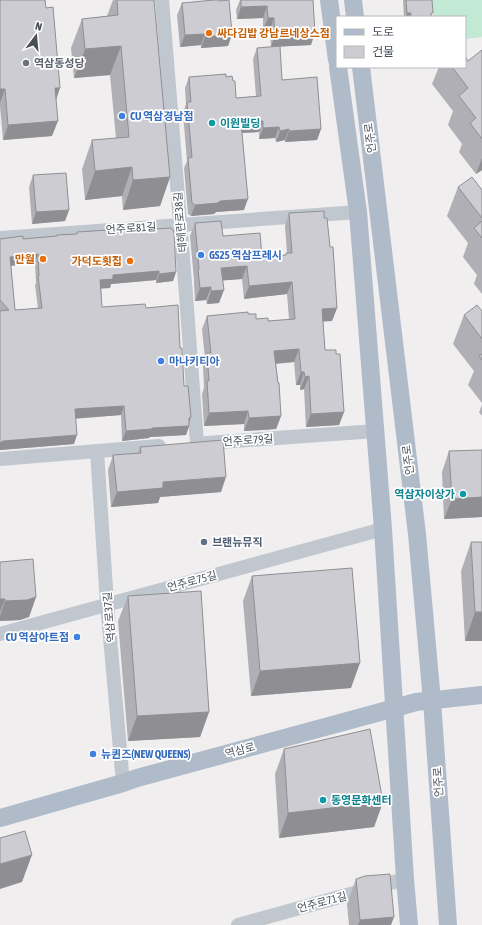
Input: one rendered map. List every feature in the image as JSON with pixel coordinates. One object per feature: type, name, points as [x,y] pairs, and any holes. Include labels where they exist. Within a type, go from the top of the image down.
[{"type":"main road","points":[[329,0],[336,52]]},
{"type":"main road","points":[[353,0],[355,16]]},
{"type":"main road","name":"언주로","points":[[338,68],[358,212],[384,529],[409,925]]},
{"type":"main road","name":"언주로","points":[[361,68],[417,534],[432,700],[448,925]]},
{"type":"main road","name":"역삼로","points":[[0,818],[137,778],[416,702],[482,694]]},
{"type":"street","name":"테헤란로38길","points":[[162,0],[197,443]]},
{"type":"street","name":"언주로81길","points":[[0,238],[358,212]]},
{"type":"street","name":"언주로79길","points":[[0,459],[197,443],[376,431]]},
{"type":"street","name":"역삼로37길","points":[[97,451],[107,604],[123,783]]},
{"type":"street","name":"언주로75길","points":[[0,634],[384,529]]},
{"type":"street","name":"언주로71길","points":[[238,925],[405,879]]},
{"type":"green space","points":[[432,0],[482,0],[482,37],[466,39],[466,16],[433,16]]},
{"type":"building","name":"역삼동성당","points":[[0,0],[45,0],[46,8],[53,7],[60,88],[55,88],[58,121],[8,125],[5,89],[0,89]]},
{"type":"building","points":[[117,0],[154,0],[170,177],[133,180],[132,167],[95,171],[92,140],[129,137],[121,46],[85,49],[82,19],[118,15]]},
{"type":"building","points":[[229,0],[232,34],[205,37],[205,34],[185,35],[182,3]]},
{"type":"building","points":[[241,0],[313,0],[315,33],[275,35],[274,18],[268,18],[267,6],[241,7]]},
{"type":"building","points":[[406,0],[432,0],[433,13],[431,13],[431,16],[411,16],[411,13],[407,13]]},
{"type":"building","points":[[280,46],[282,80],[317,77],[321,129],[289,131],[289,129],[280,131],[279,127],[263,128],[263,121],[241,122],[248,199],[195,205],[192,203],[188,158],[192,157],[187,102],[191,102],[189,77],[226,74],[226,77],[232,76],[233,81],[235,81],[236,98],[261,96],[257,48]]},
{"type":"building","points":[[482,50],[482,139],[470,123],[476,118],[459,96],[468,88],[453,68],[466,68],[466,58],[468,61]]},
{"type":"building","points":[[66,173],[69,210],[36,212],[33,175]]},
{"type":"building","points":[[472,177],[482,190],[482,218],[458,187]]},
{"type":"building","points":[[324,211],[324,218],[327,218],[330,247],[333,247],[337,308],[322,309],[325,350],[336,350],[336,354],[340,354],[344,412],[311,414],[309,376],[305,377],[304,372],[301,372],[299,349],[274,351],[279,383],[281,416],[249,418],[248,411],[209,413],[207,353],[211,353],[207,316],[248,312],[248,314],[256,314],[256,319],[268,318],[268,321],[295,319],[292,282],[249,286],[247,266],[221,268],[224,290],[211,291],[211,287],[200,288],[195,223],[221,221],[223,236],[260,233],[262,257],[286,255],[286,253],[292,253],[289,213]]},
{"type":"building","points":[[482,221],[482,238],[474,228]]},
{"type":"building","points":[[171,228],[174,232],[176,272],[159,274],[159,271],[113,275],[113,279],[100,280],[102,307],[145,304],[146,308],[178,305],[184,386],[188,386],[191,417],[189,418],[189,426],[126,431],[124,406],[75,409],[77,435],[3,441],[0,443],[0,311],[9,310],[0,300],[0,239],[23,236],[23,239],[57,236],[77,234],[77,232],[109,230],[110,232]],"holes":[[[38,254],[42,308],[15,310],[10,257]]]},
{"type":"building","points":[[477,305],[482,311],[482,339],[464,315]]},
{"type":"building","points":[[223,440],[226,477],[163,482],[163,488],[117,492],[113,455],[141,453],[140,447]]},
{"type":"building","points":[[482,450],[482,497],[452,499],[449,451]]},
{"type":"building","points":[[471,542],[482,542],[482,612],[475,612]]},
{"type":"building","points":[[33,559],[36,597],[27,600],[5,601],[5,599],[0,599],[0,562]]},
{"type":"building","points":[[352,568],[360,663],[260,671],[252,576]]},
{"type":"building","points":[[201,591],[209,712],[137,716],[128,596]]},
{"type":"building","points":[[370,729],[383,802],[288,813],[284,749]]},
{"type":"building","points":[[25,831],[32,855],[0,864],[0,838]]},
{"type":"building","points":[[390,874],[394,917],[360,920],[356,879],[365,876]]},
{"type":"place","name":"싸다김밥 강남르네상스점","points":[[209,33]]},
{"type":"place","name":"역삼동성당","points":[[26,63]]},
{"type":"place","name":"CU 역삼경남점","points":[[122,116]]},
{"type":"place","name":"이원빌딩","points":[[212,123]]},
{"type":"place","name":"GS25 역삼프레시","points":[[201,255]]},
{"type":"place","name":"만월","points":[[43,259]]},
{"type":"place","name":"가덕도횟집","points":[[130,261]]},
{"type":"place","name":"마나키티아","points":[[161,361]]},
{"type":"place","name":"역삼자이상가","points":[[463,494]]},
{"type":"place","name":"브랜뉴뮤직","points":[[204,542]]},
{"type":"place","name":"CU 역삼아트점","points":[[77,637]]},
{"type":"place","name":"뉴퀸즈(NEW QUEENS)","points":[[93,754]]},
{"type":"place","name":"동영문화센터","points":[[323,800]]}]
